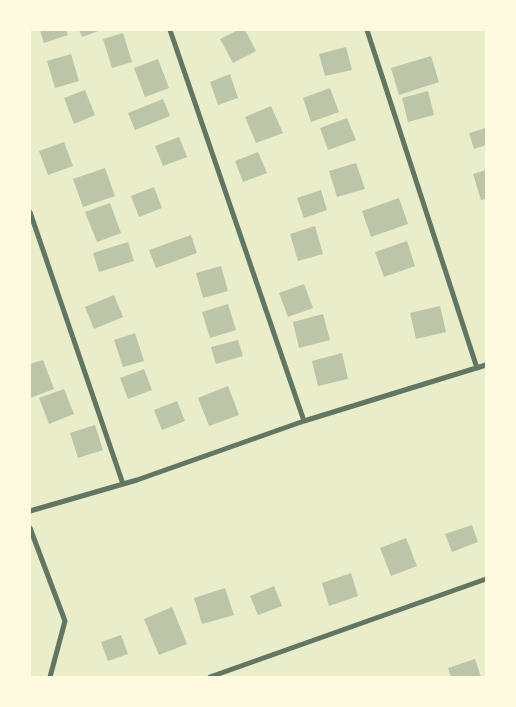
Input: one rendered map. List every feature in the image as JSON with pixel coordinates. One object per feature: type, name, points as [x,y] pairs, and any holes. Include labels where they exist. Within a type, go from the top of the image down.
[{"type":"street","points":[[170,30],[304,421]]},
{"type":"street","points":[[367,30],[477,368]]},
{"type":"street","points":[[30,212],[123,484]]},
{"type":"street","points":[[30,511],[123,484],[304,421],[486,365]]},
{"type":"street","points":[[30,528],[65,621],[50,677]]},
{"type":"street","points":[[210,677],[486,580]]},
{"type":"building","points":[[40,30],[66,30],[68,35],[44,43]]},
{"type":"building","points":[[79,30],[101,30],[82,37]]},
{"type":"building","points":[[238,30],[245,30],[256,51],[233,63],[220,39]]},
{"type":"building","points":[[123,33],[132,62],[112,68],[103,39]]},
{"type":"building","points":[[346,47],[352,70],[325,76],[319,54]]},
{"type":"building","points":[[71,54],[79,81],[55,88],[47,61]]},
{"type":"building","points":[[431,56],[439,82],[399,95],[391,68]]},
{"type":"building","points":[[158,59],[169,88],[145,97],[134,68]]},
{"type":"building","points":[[230,74],[238,98],[218,105],[210,82]]},
{"type":"building","points":[[330,88],[339,112],[311,122],[303,98]]},
{"type":"building","points":[[85,90],[95,115],[74,124],[64,98]]},
{"type":"building","points":[[428,91],[434,115],[408,122],[402,98]]},
{"type":"building","points":[[163,99],[170,116],[135,130],[128,113]]},
{"type":"building","points":[[271,106],[283,133],[256,143],[245,117]]},
{"type":"building","points":[[347,118],[356,140],[328,150],[320,128]]},
{"type":"building","points":[[486,128],[486,145],[474,149],[469,133]]},
{"type":"building","points":[[179,137],[187,157],[163,166],[155,146]]},
{"type":"building","points":[[64,142],[73,166],[48,175],[39,151]]},
{"type":"building","points":[[258,152],[267,173],[243,182],[235,161]]},
{"type":"building","points":[[356,163],[365,189],[337,197],[329,171]]},
{"type":"building","points":[[105,168],[115,196],[83,207],[73,179]]},
{"type":"building","points":[[486,170],[486,199],[481,200],[473,174]]},
{"type":"building","points":[[154,187],[162,208],[139,217],[131,196]]},
{"type":"building","points":[[321,190],[327,210],[304,218],[297,198]]},
{"type":"building","points":[[399,198],[408,224],[371,237],[362,211]]},
{"type":"building","points":[[110,203],[121,233],[97,242],[85,212]]},
{"type":"building","points":[[315,226],[323,254],[298,261],[290,234]]},
{"type":"building","points":[[191,235],[197,253],[156,268],[149,250]]},
{"type":"building","points":[[407,241],[415,266],[384,277],[375,252]]},
{"type":"building","points":[[128,242],[134,261],[99,272],[93,253]]},
{"type":"building","points":[[221,266],[228,291],[203,298],[196,273]]},
{"type":"building","points":[[304,284],[313,308],[288,317],[279,293]]},
{"type":"building","points":[[114,295],[123,317],[94,329],[85,307]]},
{"type":"building","points":[[228,304],[236,330],[210,338],[202,312]]},
{"type":"building","points":[[440,306],[446,332],[416,339],[410,313]]},
{"type":"building","points":[[323,314],[330,340],[299,348],[293,322]]},
{"type":"building","points":[[135,333],[144,361],[123,367],[114,340]]},
{"type":"building","points":[[238,340],[243,356],[216,364],[211,347]]},
{"type":"building","points":[[342,353],[348,379],[318,386],[312,361]]},
{"type":"building","points":[[43,360],[54,389],[30,398],[30,364]]},
{"type":"building","points":[[144,369],[152,390],[128,399],[120,378]]},
{"type":"building","points":[[228,386],[239,415],[209,426],[198,398]]},
{"type":"building","points":[[64,389],[74,414],[49,424],[39,398]]},
{"type":"building","points":[[177,401],[185,421],[162,430],[154,410]]},
{"type":"building","points":[[95,425],[103,450],[78,458],[70,433]]},
{"type":"building","points":[[472,525],[478,542],[452,552],[445,534]]},
{"type":"building","points":[[406,538],[417,566],[391,576],[380,548]]},
{"type":"building","points":[[351,573],[358,596],[329,606],[322,583]]},
{"type":"building","points":[[274,586],[282,606],[258,615],[250,596]]},
{"type":"building","points":[[225,588],[234,615],[202,624],[194,598]]},
{"type":"building","points":[[172,607],[187,644],[159,655],[144,619]]},
{"type":"building","points":[[121,635],[128,654],[108,661],[101,642]]},
{"type":"building","points":[[475,659],[481,677],[451,677],[448,668]]}]
